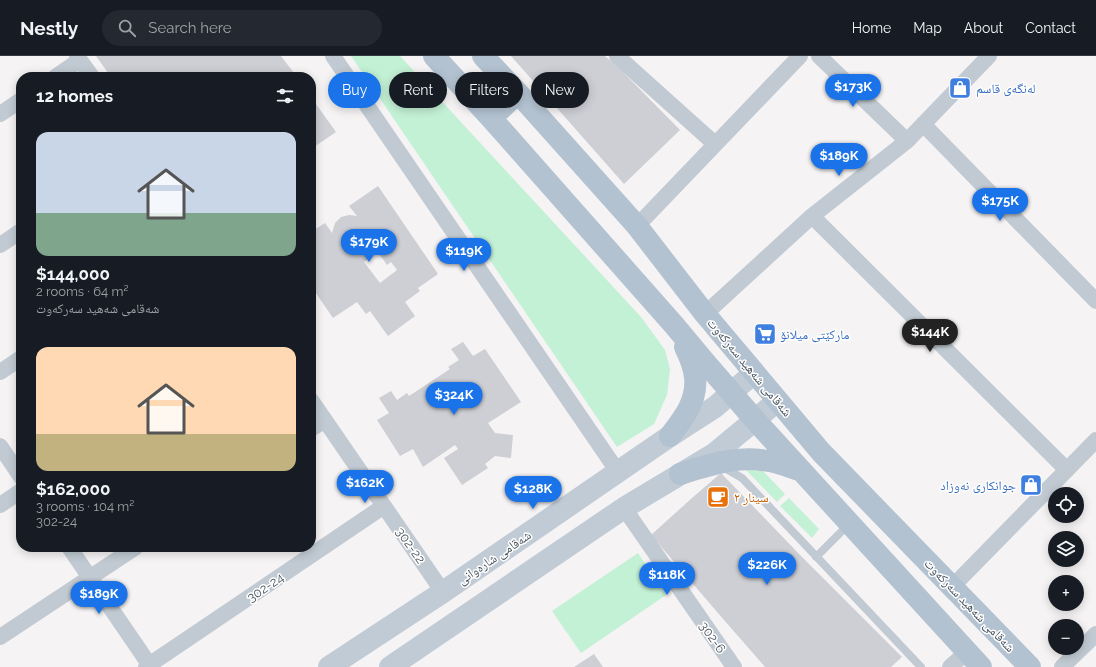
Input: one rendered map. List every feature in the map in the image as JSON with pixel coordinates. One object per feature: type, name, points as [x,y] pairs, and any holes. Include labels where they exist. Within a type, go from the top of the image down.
[{"type":"main road","points":[[434,56],[491,118],[674,325],[755,420],[974,659]]},
{"type":"main road","name":"شەقامی شەهید سەرکەوت","points":[[483,56],[498,72]]},
{"type":"main road","name":"شەقامی شەهید سەرکەوت","points":[[523,99],[637,226],[705,314],[821,452],[1030,667]]},
{"type":"main road","points":[[491,118],[502,108]]},
{"type":"main road","points":[[670,436],[688,411],[693,398],[695,386],[695,372],[691,359],[674,325]]},
{"type":"main road","name":"شەقامی شارەوانی","points":[[329,667],[444,592],[670,436],[715,407],[754,373]]},
{"type":"main road","points":[[390,667],[624,508],[714,454],[777,401]]},
{"type":"main road","points":[[680,474],[715,463],[737,459],[761,460],[781,464],[802,471]]},
{"type":"street","points":[[333,56],[618,472]]},
{"type":"street","points":[[617,56],[715,144]]},
{"type":"street","points":[[637,226],[800,56]]},
{"type":"street","points":[[819,56],[907,141]]},
{"type":"street","points":[[705,314],[812,216],[907,141],[989,56]]},
{"type":"street","points":[[61,72],[79,58],[89,72]]},
{"type":"street","points":[[0,114],[16,103]]},
{"type":"street","points":[[923,124],[1096,301]]},
{"type":"street","points":[[812,216],[1067,470]]},
{"type":"street","points":[[0,245],[16,234]]},
{"type":"street","points":[[0,372],[16,361]]},
{"type":"street","name":"302-22","points":[[316,407],[444,592]]},
{"type":"street","points":[[316,426],[325,420]]},
{"type":"street","points":[[952,587],[1096,440]]},
{"type":"street","points":[[0,446],[16,470]]},
{"type":"street","points":[[0,505],[16,494]]},
{"type":"street","name":"302-24","points":[[149,666],[384,506]]},
{"type":"street","name":"302-6","points":[[624,508],[734,667]]},
{"type":"street","points":[[72,552],[149,666]]},
{"type":"street","points":[[0,637],[129,552]]},
{"type":"street","points":[[1062,667],[1096,634]]},
{"type":"street","points":[[950,667],[974,659]]},
{"type":"lane","points":[[715,463],[742,478],[921,667]]},
{"type":"lane","points":[[816,557],[850,524]]},
{"type":"green space","points":[[351,56],[400,56],[415,72],[389,72],[389,108],[447,107],[641,317],[665,350],[670,369],[667,395],[654,424],[617,447],[381,100],[381,72],[362,72]]},
{"type":"green space","points":[[746,470],[763,471],[785,494],[777,502]]},
{"type":"green space","points":[[789,498],[819,529],[812,538],[780,506]]},
{"type":"green space","points":[[638,553],[666,595],[581,653],[552,611]]},
{"type":"building","points":[[96,56],[281,56],[293,72],[107,72]]},
{"type":"building","points":[[511,56],[605,56],[621,70],[680,130],[624,184],[557,108],[589,108],[589,72],[531,72],[531,79]]},
{"type":"building","points":[[316,104],[336,132],[316,146]]},
{"type":"building","points":[[378,186],[438,274],[418,288],[420,291],[405,302],[415,316],[388,336],[370,311],[366,314],[357,302],[333,318],[316,293],[316,229],[325,223],[332,233],[335,223],[341,217],[349,215],[357,216],[349,206]],"holes":[[[378,252],[387,265],[391,262],[397,270],[380,283],[364,262]]]},
{"type":"building","points":[[463,342],[473,356],[485,349],[521,402],[488,423],[495,433],[513,435],[511,458],[495,456],[485,464],[488,468],[462,485],[444,458],[458,449],[455,445],[423,467],[413,449],[400,456],[377,420],[389,413],[379,398],[391,391],[397,400],[407,393],[409,396],[450,369],[448,367],[459,360],[451,349]]},
{"type":"building","points":[[721,473],[902,657],[891,667],[765,667],[651,535]]},
{"type":"building","points":[[594,654],[603,667],[574,667]]},
{"type":"place","name":"لەنگەی قاسم","points":[[960,88]]},
{"type":"place","name":"مارکێتی میلانۆ","points":[[765,334]]},
{"type":"place","name":"جوانکاری نەوزاد","points":[[1031,485]]},
{"type":"place","name":"سینار ٢","points":[[718,497]]}]
